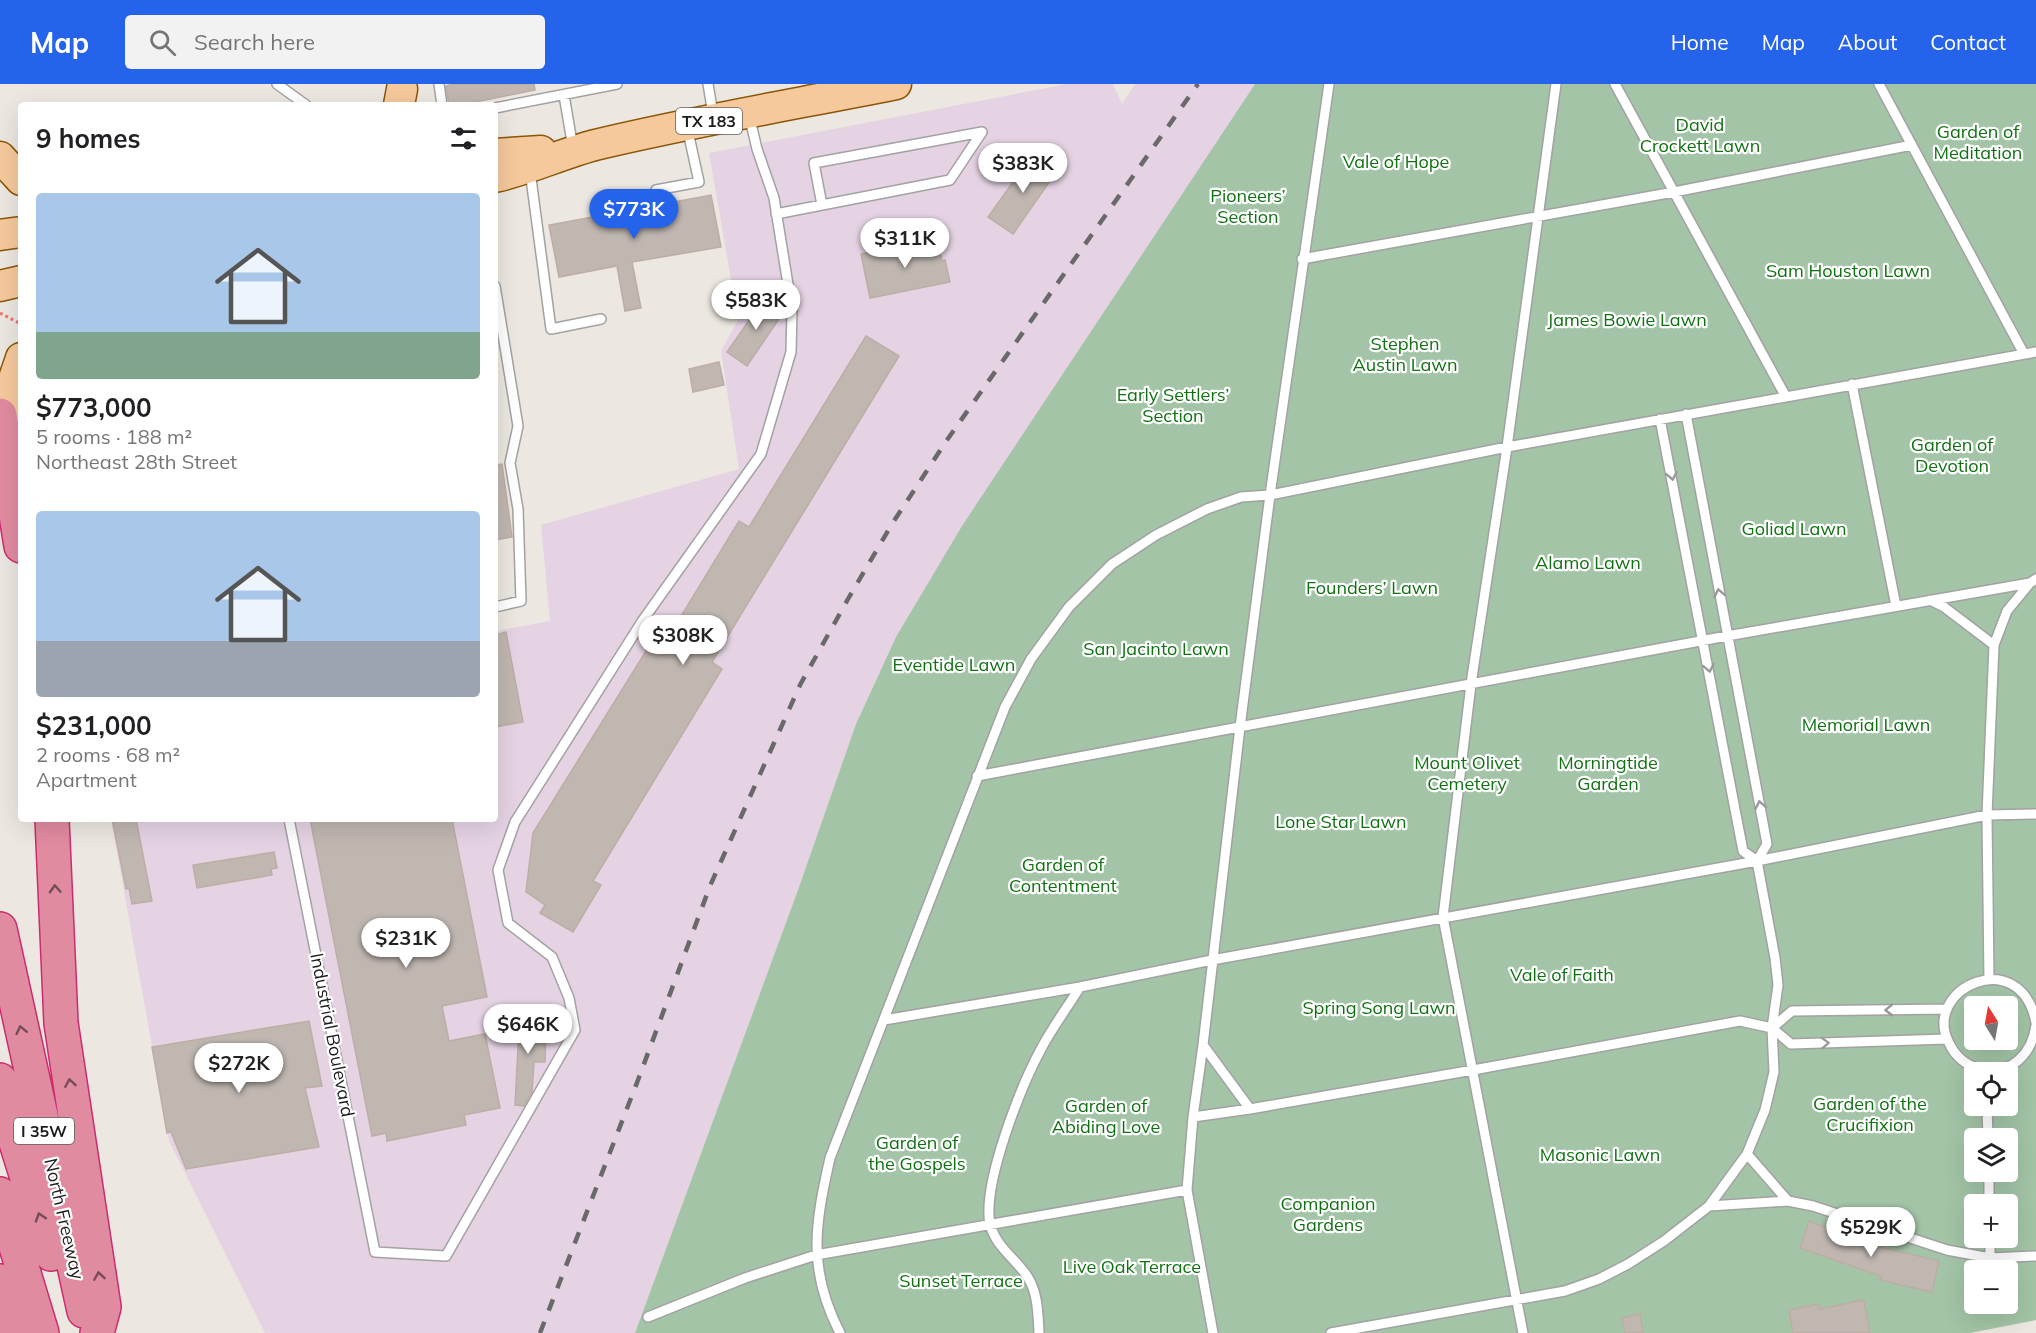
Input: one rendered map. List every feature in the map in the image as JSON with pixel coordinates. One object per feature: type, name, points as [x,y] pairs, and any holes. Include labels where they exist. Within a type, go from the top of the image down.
[{"type":"highway","points":[[0,415],[18,527]]},
{"type":"highway","points":[[52,822],[61,1023],[104,1307],[97,1333]]},
{"type":"highway","name":"North Freeway","points":[[0,929],[89,1333]]},
{"type":"highway","points":[[0,1080],[12,1130],[44,1227],[70,1322],[76,1333]]},
{"type":"highway","points":[[0,1194],[42,1333]]},
{"type":"highway","points":[[0,1281],[16,1333]]},
{"type":"main road","name":"TX 183","points":[[498,154],[583,147],[896,84]]},
{"type":"main road","name":"TX 183","points":[[498,176],[530,168],[583,147]]},
{"type":"main road","points":[[0,157],[18,177]]},
{"type":"main road","points":[[0,235],[18,232]]},
{"type":"main road","points":[[0,286],[18,283]]},
{"type":"main road","points":[[7,457],[9,393],[18,367]]},
{"type":"lane","points":[[277,84],[302,102]]},
{"type":"lane","points":[[439,84],[442,102]]},
{"type":"lane","points":[[498,107],[617,84]]},
{"type":"lane","points":[[656,190],[699,182],[700,122],[708,84]]},
{"type":"lane","points":[[1213,1333],[1187,1190],[1193,1117],[1270,495],[1302,259],[1329,84]]},
{"type":"lane","points":[[1523,1333],[1443,917],[1471,684],[1507,447],[1556,84]]},
{"type":"lane","points":[[1615,84],[1786,397]]},
{"type":"lane","points":[[1879,84],[2024,354]]},
{"type":"lane","points":[[564,95],[583,147]]},
{"type":"lane","points":[[748,113],[757,150],[774,198],[776,214],[950,180],[982,132],[814,163],[822,205]]},
{"type":"lane","points":[[1302,259],[1674,192],[1912,145]]},
{"type":"lane","points":[[530,168],[551,328],[601,319]]},
{"type":"lane","name":"Industrial Boulevard","points":[[290,822],[375,1252],[446,1256],[575,1030],[569,998],[552,957],[508,922],[498,870],[515,822],[643,620],[761,454],[791,352],[792,309],[776,214]]},
{"type":"lane","points":[[498,304],[518,426],[510,463],[518,509],[521,601],[498,606]]},
{"type":"lane","points":[[840,1333],[823,1293],[816,1255],[819,1208],[830,1158],[1005,707],[1030,659],[1069,607],[1112,564],[1156,535],[1207,508],[1241,497],[1270,495],[1507,447],[2036,352]]},
{"type":"lane","points":[[1852,384],[1896,606]]},
{"type":"lane","points":[[1331,1333],[1565,1291],[1599,1279],[1664,1241],[1709,1206],[1747,1154],[1765,1110],[1774,1072],[1772,1028],[1778,985],[1757,861],[1767,844],[1686,414]]},
{"type":"lane","points":[[1660,419],[1743,851],[1757,861]]},
{"type":"lane","points":[[977,776],[2033,581]]},
{"type":"lane","points":[[1989,979],[1987,815],[1994,645],[2007,611],[2033,581]]},
{"type":"lane","points":[[1930,600],[1944,607],[1994,645]]},
{"type":"lane","points":[[884,1020],[1080,987],[1443,917],[1757,861],[1987,815],[2036,814]]},
{"type":"lane","points":[[1964,1062],[1953,1051],[1947,1039],[1944,1024],[1947,1009],[1954,997],[1964,988],[1976,981],[1989,979],[2003,981],[2016,987],[2035,1009],[2035,1038],[2027,1052],[2017,1062]]},
{"type":"lane","points":[[1039,1333],[1038,1305],[1027,1276],[1000,1246],[990,1224],[989,1204],[995,1172],[1010,1120],[1041,1050],[1080,987]]},
{"type":"lane","points":[[1772,1028],[1792,1011],[1947,1009]]},
{"type":"lane","points":[[1193,1117],[1473,1070],[1740,1020],[1772,1028],[1791,1044],[1947,1039]]},
{"type":"lane","points":[[1203,1045],[1250,1109]]},
{"type":"lane","points":[[1747,1154],[1788,1201]]},
{"type":"lane","points":[[648,1317],[745,1278],[816,1255],[1187,1190]]},
{"type":"lane","points":[[1709,1206],[1788,1201],[1813,1206],[1947,1250],[1990,1258],[2036,1256]]},
{"type":"lane","points":[[1990,1248],[1990,1258]]},
{"type":"path","points":[[0,313],[18,322]]},
{"type":"shaded area","points":[[1067,84],[1113,84],[1122,104],[1135,84],[1255,84],[1058,382],[896,637],[856,724],[798,890],[635,1333],[265,1333],[169,1141],[112,822],[498,822],[498,630],[550,621],[541,525],[739,469],[721,351],[738,320],[709,153]]},
{"type":"green space","name":"Mount Olivet Cemetery","points":[[1255,84],[2036,84],[2036,1320],[1970,1333],[635,1333],[798,890],[856,724],[896,637],[962,526]]},
{"type":"building","points":[[454,84],[534,84],[535,90],[476,102],[449,102],[446,86]]},
{"type":"building","points":[[1033,154],[1057,171],[1013,234],[988,217]]},
{"type":"building","points":[[711,195],[721,247],[632,262],[641,308],[625,311],[617,266],[559,277],[549,225]]},
{"type":"building","points":[[937,239],[950,282],[870,298],[861,254]]},
{"type":"building","points":[[766,296],[785,310],[747,366],[727,352]]},
{"type":"building","points":[[866,336],[899,356],[712,662],[722,669],[593,881],[601,885],[573,932],[540,913],[545,905],[526,892],[533,833],[659,630],[669,636],[739,521],[749,527]]},
{"type":"building","points":[[719,362],[724,385],[693,392],[689,369]]},
{"type":"building","points":[[502,464],[512,537],[498,539],[498,465]]},
{"type":"building","points":[[506,632],[523,722],[498,726],[498,634]]},
{"type":"building","points":[[113,822],[137,822],[152,901],[132,904],[129,888],[126,889]]},
{"type":"building","points":[[311,822],[453,822],[487,997],[442,1006],[449,1041],[485,1034],[500,1108],[464,1115],[466,1125],[387,1141],[386,1133],[372,1136]]},
{"type":"building","points":[[274,852],[277,868],[271,869],[272,875],[197,888],[193,865]]},
{"type":"building","points":[[520,1010],[536,1010],[535,1031],[546,1032],[545,1062],[534,1062],[532,1092],[524,1106],[515,1105]]},
{"type":"building","points":[[309,1021],[322,1086],[305,1088],[319,1147],[186,1169],[171,1132],[167,1133],[152,1047]]},
{"type":"building","points":[[1809,1221],[1876,1246],[1939,1261],[1932,1292],[1880,1280],[1881,1276],[1800,1248]]},
{"type":"building","points":[[1864,1300],[1870,1333],[1793,1333],[1789,1310],[1819,1304],[1820,1309]]},
{"type":"building","points":[[1640,1314],[1643,1333],[1625,1333],[1622,1318]]},
{"type":"railway","points":[[540,1333],[710,886],[800,685],[892,524],[947,440],[1198,84]]},
{"type":"park label","name":"David Crockett Lawn","points":[[1700,135]]},
{"type":"park label","name":"Garden of Meditation","points":[[1978,142]]},
{"type":"park label","name":"Vale of Hope","points":[[1396,162]]},
{"type":"park label","name":"Pioneers’ Section","points":[[1248,206]]},
{"type":"park label","name":"Sam Houston Lawn","points":[[1848,271]]},
{"type":"park label","name":"James Bowie Lawn","points":[[1627,320]]},
{"type":"park label","name":"Stephen Austin Lawn","points":[[1405,354]]},
{"type":"park label","name":"Early Settlers’ Section","points":[[1173,405]]},
{"type":"park label","name":"Garden of Devotion","points":[[1952,455]]},
{"type":"park label","name":"Goliad Lawn","points":[[1794,529]]},
{"type":"park label","name":"Alamo Lawn","points":[[1588,563]]},
{"type":"park label","name":"Founders’ Lawn","points":[[1372,588]]},
{"type":"park label","name":"San Jacinto Lawn","points":[[1156,649]]},
{"type":"park label","name":"Eventide Lawn","points":[[954,665]]},
{"type":"park label","name":"Memorial Lawn","points":[[1866,725]]},
{"type":"park label","name":"Morningtide Garden","points":[[1608,773]]},
{"type":"park label","name":"Lone Star Lawn","points":[[1341,822]]},
{"type":"park label","name":"Garden of Contentment","points":[[1063,875]]},
{"type":"park label","name":"Vale of Faith","points":[[1562,975]]},
{"type":"park label","name":"Spring Song Lawn","points":[[1379,1008]]},
{"type":"park label","name":"Garden of the Crucifixion","points":[[1870,1114]]},
{"type":"park label","name":"Garden of Abiding Love","points":[[1106,1116]]},
{"type":"park label","name":"Garden of the Gospels","points":[[917,1153]]},
{"type":"park label","name":"Masonic Lawn","points":[[1600,1155]]},
{"type":"park label","name":"Companion Gardens","points":[[1328,1214]]},
{"type":"park label","name":"Live Oak Terrace","points":[[1132,1267]]},
{"type":"park label","name":"Sunset Terrace","points":[[961,1281]]}]
